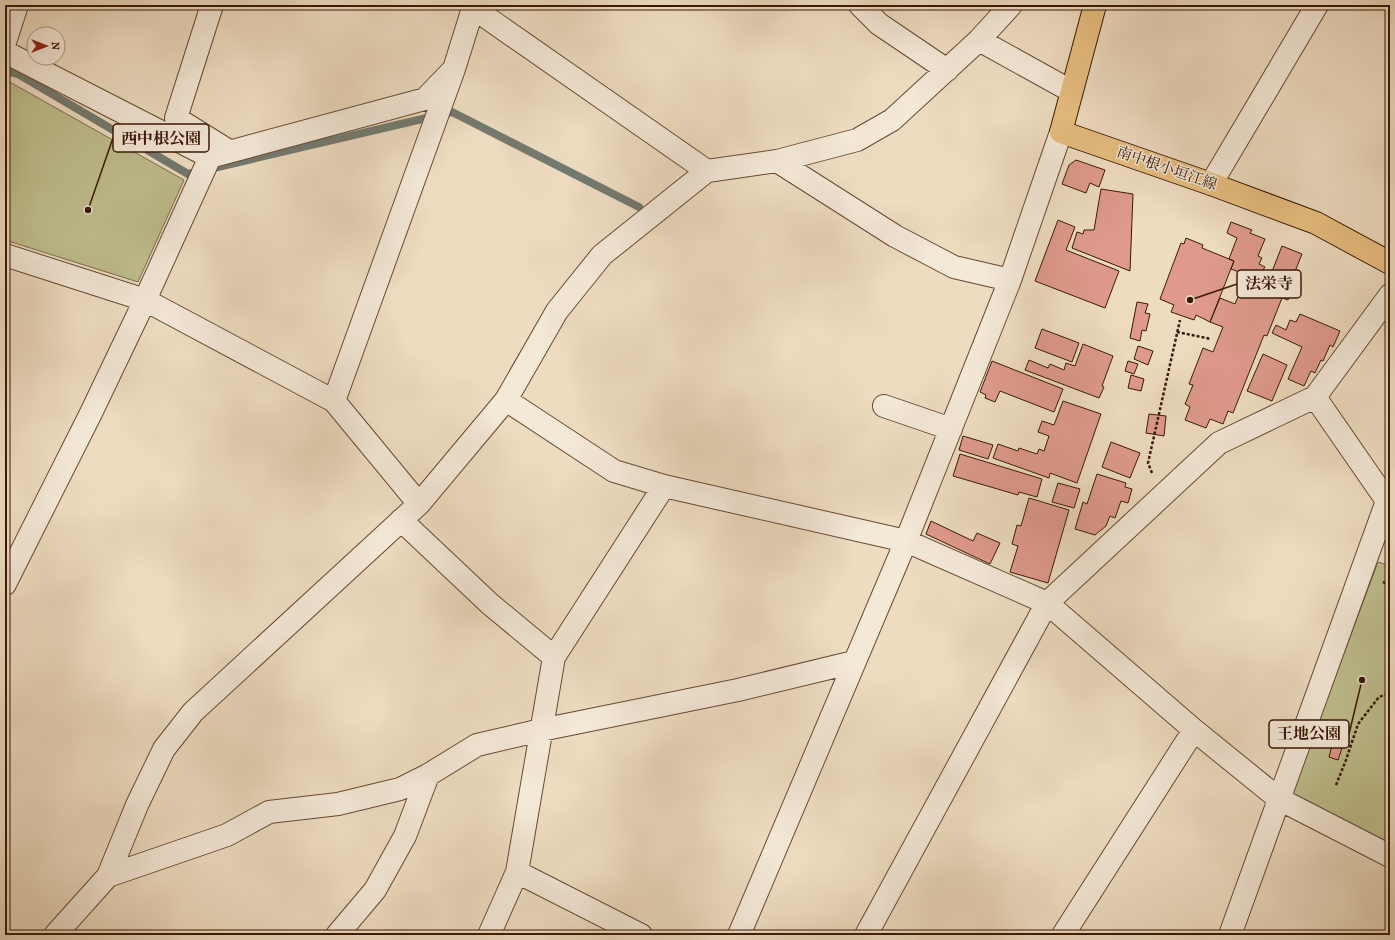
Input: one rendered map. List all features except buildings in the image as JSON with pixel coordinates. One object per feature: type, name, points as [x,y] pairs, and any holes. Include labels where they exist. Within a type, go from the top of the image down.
[{"type":"main road","points":[[1061,132],[1095,5]]},
{"type":"main road","name":"南中根小垣江線","points":[[1061,132],[1211,184],[1316,223],[1390,263]]},
{"type":"street","points":[[5,42],[17,5]]},
{"type":"street","points":[[212,5],[176,118],[216,156]]},
{"type":"street","points":[[860,5],[879,24],[947,70]]},
{"type":"street","points":[[55,935],[108,876],[137,805],[164,749],[193,712],[419,504],[506,400],[557,311],[602,256],[707,171],[777,161],[857,140],[892,120],[979,40],[1011,5]]},
{"type":"street","points":[[1211,184],[1317,5]]},
{"type":"street","points":[[334,400],[454,69],[473,6],[707,171]]},
{"type":"street","points":[[979,40],[1071,91]]},
{"type":"street","points":[[5,52],[216,156]]},
{"type":"street","points":[[5,584],[91,413],[145,300],[195,188],[216,156],[425,99],[454,69]]},
{"type":"street","points":[[742,934],[854,662],[906,541],[951,429],[1010,280],[1061,132]]},
{"type":"street","points":[[777,161],[895,236],[954,267],[1010,280]]},
{"type":"street","points":[[5,255],[145,300],[334,400],[419,504]]},
{"type":"street","points":[[866,935],[1047,604],[1219,443],[1315,397],[1390,295]]},
{"type":"street","points":[[1230,935],[1387,501],[1315,397]]},
{"type":"street","points":[[506,400],[614,471],[664,486],[906,541],[1047,604],[1194,730],[1279,799],[1390,856]]},
{"type":"street","points":[[884,406],[951,429]]},
{"type":"street","points":[[489,935],[517,872],[554,657],[664,486]]},
{"type":"street","points":[[401,520],[490,604],[554,657]]},
{"type":"street","points":[[108,876],[227,835],[269,812],[338,804],[400,789],[428,775],[476,745],[541,730],[738,690],[854,662]]},
{"type":"street","points":[[1063,935],[1194,730]]},
{"type":"street","points":[[337,935],[375,890],[404,836],[428,775]]},
{"type":"street","points":[[517,872],[642,935]]},
{"type":"path","points":[[1160,498],[1148,463],[1180,320]]},
{"type":"path","points":[[1177,332],[1211,339]]},
{"type":"path","points":[[1336,785],[1358,724],[1379,697],[1390,693]]},
{"type":"shaded area","points":[[8,81],[184,180],[138,282],[5,240],[5,90]]},
{"type":"shaded area","points":[[1378,562],[1390,566],[1390,843],[1292,793]]},
{"type":"waterway","points":[[5,71],[18,74],[188,174],[452,112],[639,207]]},
{"type":"place","name":"西中根公園","points":[[88,210]]},
{"type":"place","name":"法栄寺","points":[[1190,300]]},
{"type":"place","name":"王地公園","points":[[1362,680]]}]
